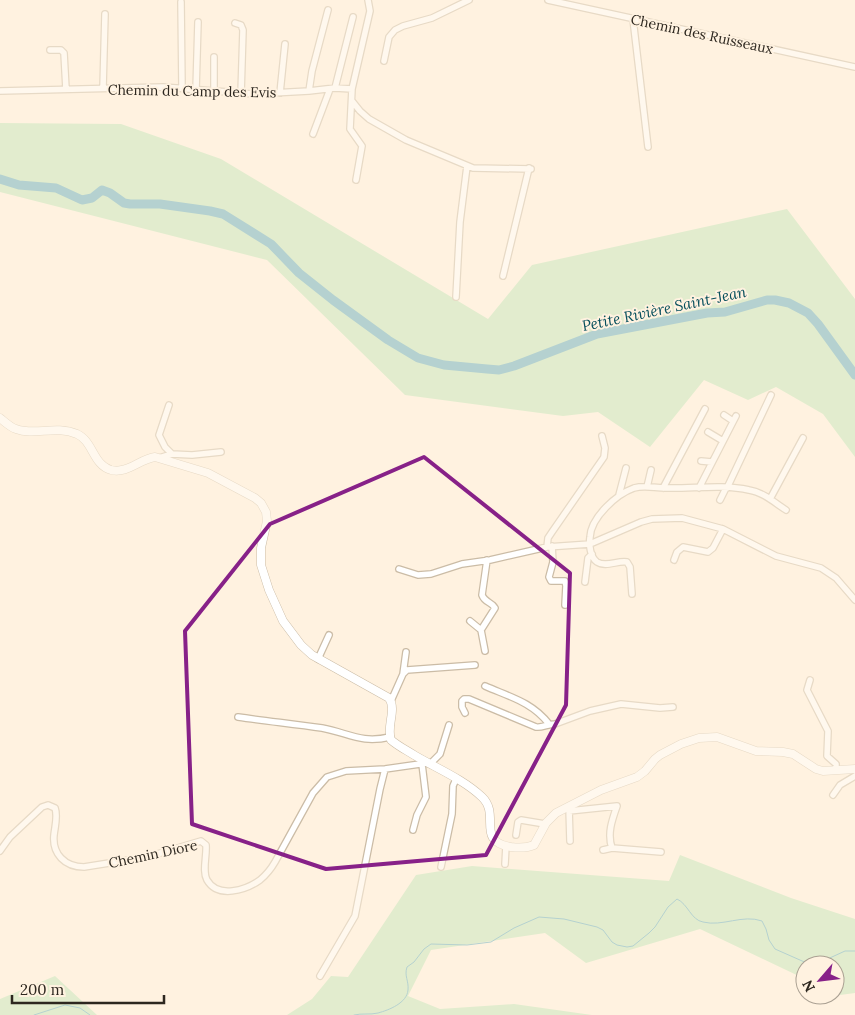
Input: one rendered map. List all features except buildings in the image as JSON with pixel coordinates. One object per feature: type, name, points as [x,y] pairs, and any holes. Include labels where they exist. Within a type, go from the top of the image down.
[{"type":"street","points":[[356,180],[362,150],[360,141],[350,129],[352,89],[370,11],[368,0]]},
{"type":"street","points":[[384,61],[389,37],[395,30],[402,26],[432,18],[469,0]]},
{"type":"street","name":"Chemin des Ruisseaux","points":[[548,0],[855,67]]},
{"type":"street","points":[[181,2],[182,88]]},
{"type":"street","points":[[309,91],[312,71],[328,10]]},
{"type":"street","points":[[103,88],[105,14]]},
{"type":"street","points":[[313,134],[332,88],[352,17]]},
{"type":"street","points":[[633,19],[648,146]]},
{"type":"street","points":[[196,90],[198,22]]},
{"type":"street","points":[[234,23],[241,25],[244,30],[241,94]]},
{"type":"street","points":[[280,93],[285,44]]},
{"type":"street","points":[[50,50],[61,50],[64,53],[66,89]]},
{"type":"street","points":[[214,57],[214,92]]},
{"type":"street","name":"Chemin du Camp des Evis","points":[[0,91],[163,87],[241,94],[280,93],[332,88],[352,89]]},
{"type":"street","points":[[352,101],[370,119],[406,140],[467,166],[473,168],[530,168],[503,276]]},
{"type":"street","points":[[456,297],[460,222],[467,166]]},
{"type":"street","points":[[720,500],[770,395]]},
{"type":"street","points":[[170,405],[159,435],[165,447],[172,454]]},
{"type":"street","points":[[664,488],[705,409]]},
{"type":"street","points":[[699,488],[735,418],[724,415]]},
{"type":"street","points":[[0,418],[12,427],[22,430],[54,429],[76,434],[87,443],[102,465],[110,470],[122,470],[148,458],[158,458],[172,454],[192,455],[221,452]]},
{"type":"street","points":[[708,432],[723,442]]},
{"type":"street","points":[[565,605],[565,581],[552,581],[549,578],[553,562],[548,538],[604,457],[605,448],[602,436]]},
{"type":"street","points":[[770,499],[803,438]]},
{"type":"street","points":[[158,458],[208,473],[255,498],[263,506],[267,520],[260,556],[263,575],[284,621],[301,645],[318,659],[369,686],[391,701]]},
{"type":"street","points":[[701,461],[712,462]]},
{"type":"street","points":[[618,495],[626,468]]},
{"type":"street","points":[[648,486],[651,470]]},
{"type":"street","points":[[632,594],[628,562],[597,562],[592,554],[590,544],[590,533],[594,524],[618,495],[636,488],[648,486],[664,488],[749,489],[770,499],[786,510]]},
{"type":"street","points":[[399,569],[424,575],[462,564],[549,546],[590,544],[607,538],[630,526],[652,519],[682,518],[723,529],[770,554],[820,568],[836,578],[855,600]]},
{"type":"street","points":[[674,560],[677,552],[683,547],[704,552],[711,551],[723,529]]},
{"type":"street","points":[[585,582],[588,558],[592,554]]},
{"type":"street","points":[[481,630],[495,608],[484,600],[482,596],[487,560]]},
{"type":"street","points":[[470,621],[481,630],[485,651]]},
{"type":"street","points":[[318,659],[328,635]]},
{"type":"street","points":[[406,652],[403,674],[391,701],[390,737],[398,745],[426,764],[456,779],[484,799],[489,808],[492,838],[506,846],[529,847],[534,845],[545,824],[556,813],[569,809],[617,806],[610,828],[612,848]]},
{"type":"street","points":[[403,674],[412,669],[475,665]]},
{"type":"street","points":[[810,680],[804,690],[828,731],[827,756],[836,764],[836,769]]},
{"type":"street","points":[[485,686],[532,706],[550,724]]},
{"type":"street","points":[[465,713],[462,701],[469,699],[540,728],[590,711],[622,704],[660,708],[673,707]]},
{"type":"street","points":[[238,717],[323,728],[361,739],[376,740],[390,737]]},
{"type":"street","points":[[426,764],[440,754],[449,725]]},
{"type":"street","points":[[569,809],[601,790],[637,777],[646,771],[655,758],[670,749],[704,737],[723,738],[756,751],[793,754],[819,770],[855,769]]},
{"type":"street","points":[[413,830],[426,797],[426,764]]},
{"type":"street","name":"Chemin Diore","points":[[0,850],[10,837],[42,807],[48,805],[55,808],[57,812],[53,837],[55,848],[60,858],[67,864],[75,867],[84,867],[147,857],[201,842],[207,849],[205,875],[207,880],[216,888],[233,891],[253,884],[268,873],[313,793],[327,777],[346,771],[426,764]]},
{"type":"street","points":[[320,976],[355,916],[385,769]]},
{"type":"street","points":[[833,795],[840,785],[855,776]]},
{"type":"street","points":[[442,867],[452,814],[453,786],[456,779]]},
{"type":"street","points":[[569,809],[570,841]]},
{"type":"street","points":[[516,835],[518,822],[521,820],[545,824]]},
{"type":"street","points":[[505,864],[506,846]]},
{"type":"street","points":[[603,850],[612,848],[661,852]]},
{"type":"highlighted area","points":[[424,457],[570,573],[566,705],[486,855],[326,869],[192,824],[185,631],[270,524]]},
{"type":"green space","points":[[0,123],[121,124],[221,159],[488,319],[532,265],[787,209],[855,299],[855,457],[823,414],[776,387],[748,400],[704,380],[650,447],[598,412],[563,416],[405,395],[267,260],[0,192]]},
{"type":"green space","points":[[680,855],[791,898],[855,919],[855,993],[845,994],[845,955],[795,955],[795,974],[700,929],[586,963],[545,933],[431,950],[408,996],[440,1009],[514,1004],[592,1015],[287,1015],[312,999],[331,976],[348,977],[416,875],[472,866],[669,881]]},
{"type":"green space","points":[[55,976],[97,1015],[0,1015],[0,999]]},
{"type":"waterway","name":"Petite Rivière Saint-Jean","points":[[0,179],[19,185],[56,188],[82,200],[92,198],[102,190],[124,203],[160,204],[223,214],[271,244],[299,273],[388,340],[418,358],[444,365],[499,370],[597,334],[707,313],[725,312],[767,300],[775,300],[789,303],[808,313],[855,375]]},
{"type":"waterway","points":[[354,1015],[378,1013],[392,1008],[401,1002],[407,995],[408,990],[407,967],[431,944],[467,945],[491,942],[514,928],[539,917],[564,919],[597,927],[603,930],[612,942],[617,945],[633,946],[655,927],[668,907],[677,899],[699,921],[710,923],[747,919],[762,921],[769,940],[775,949],[809,964],[821,962],[845,951],[855,951]]},
{"type":"waterway","points":[[34,1015],[65,1005],[80,1008],[90,1015]]}]
